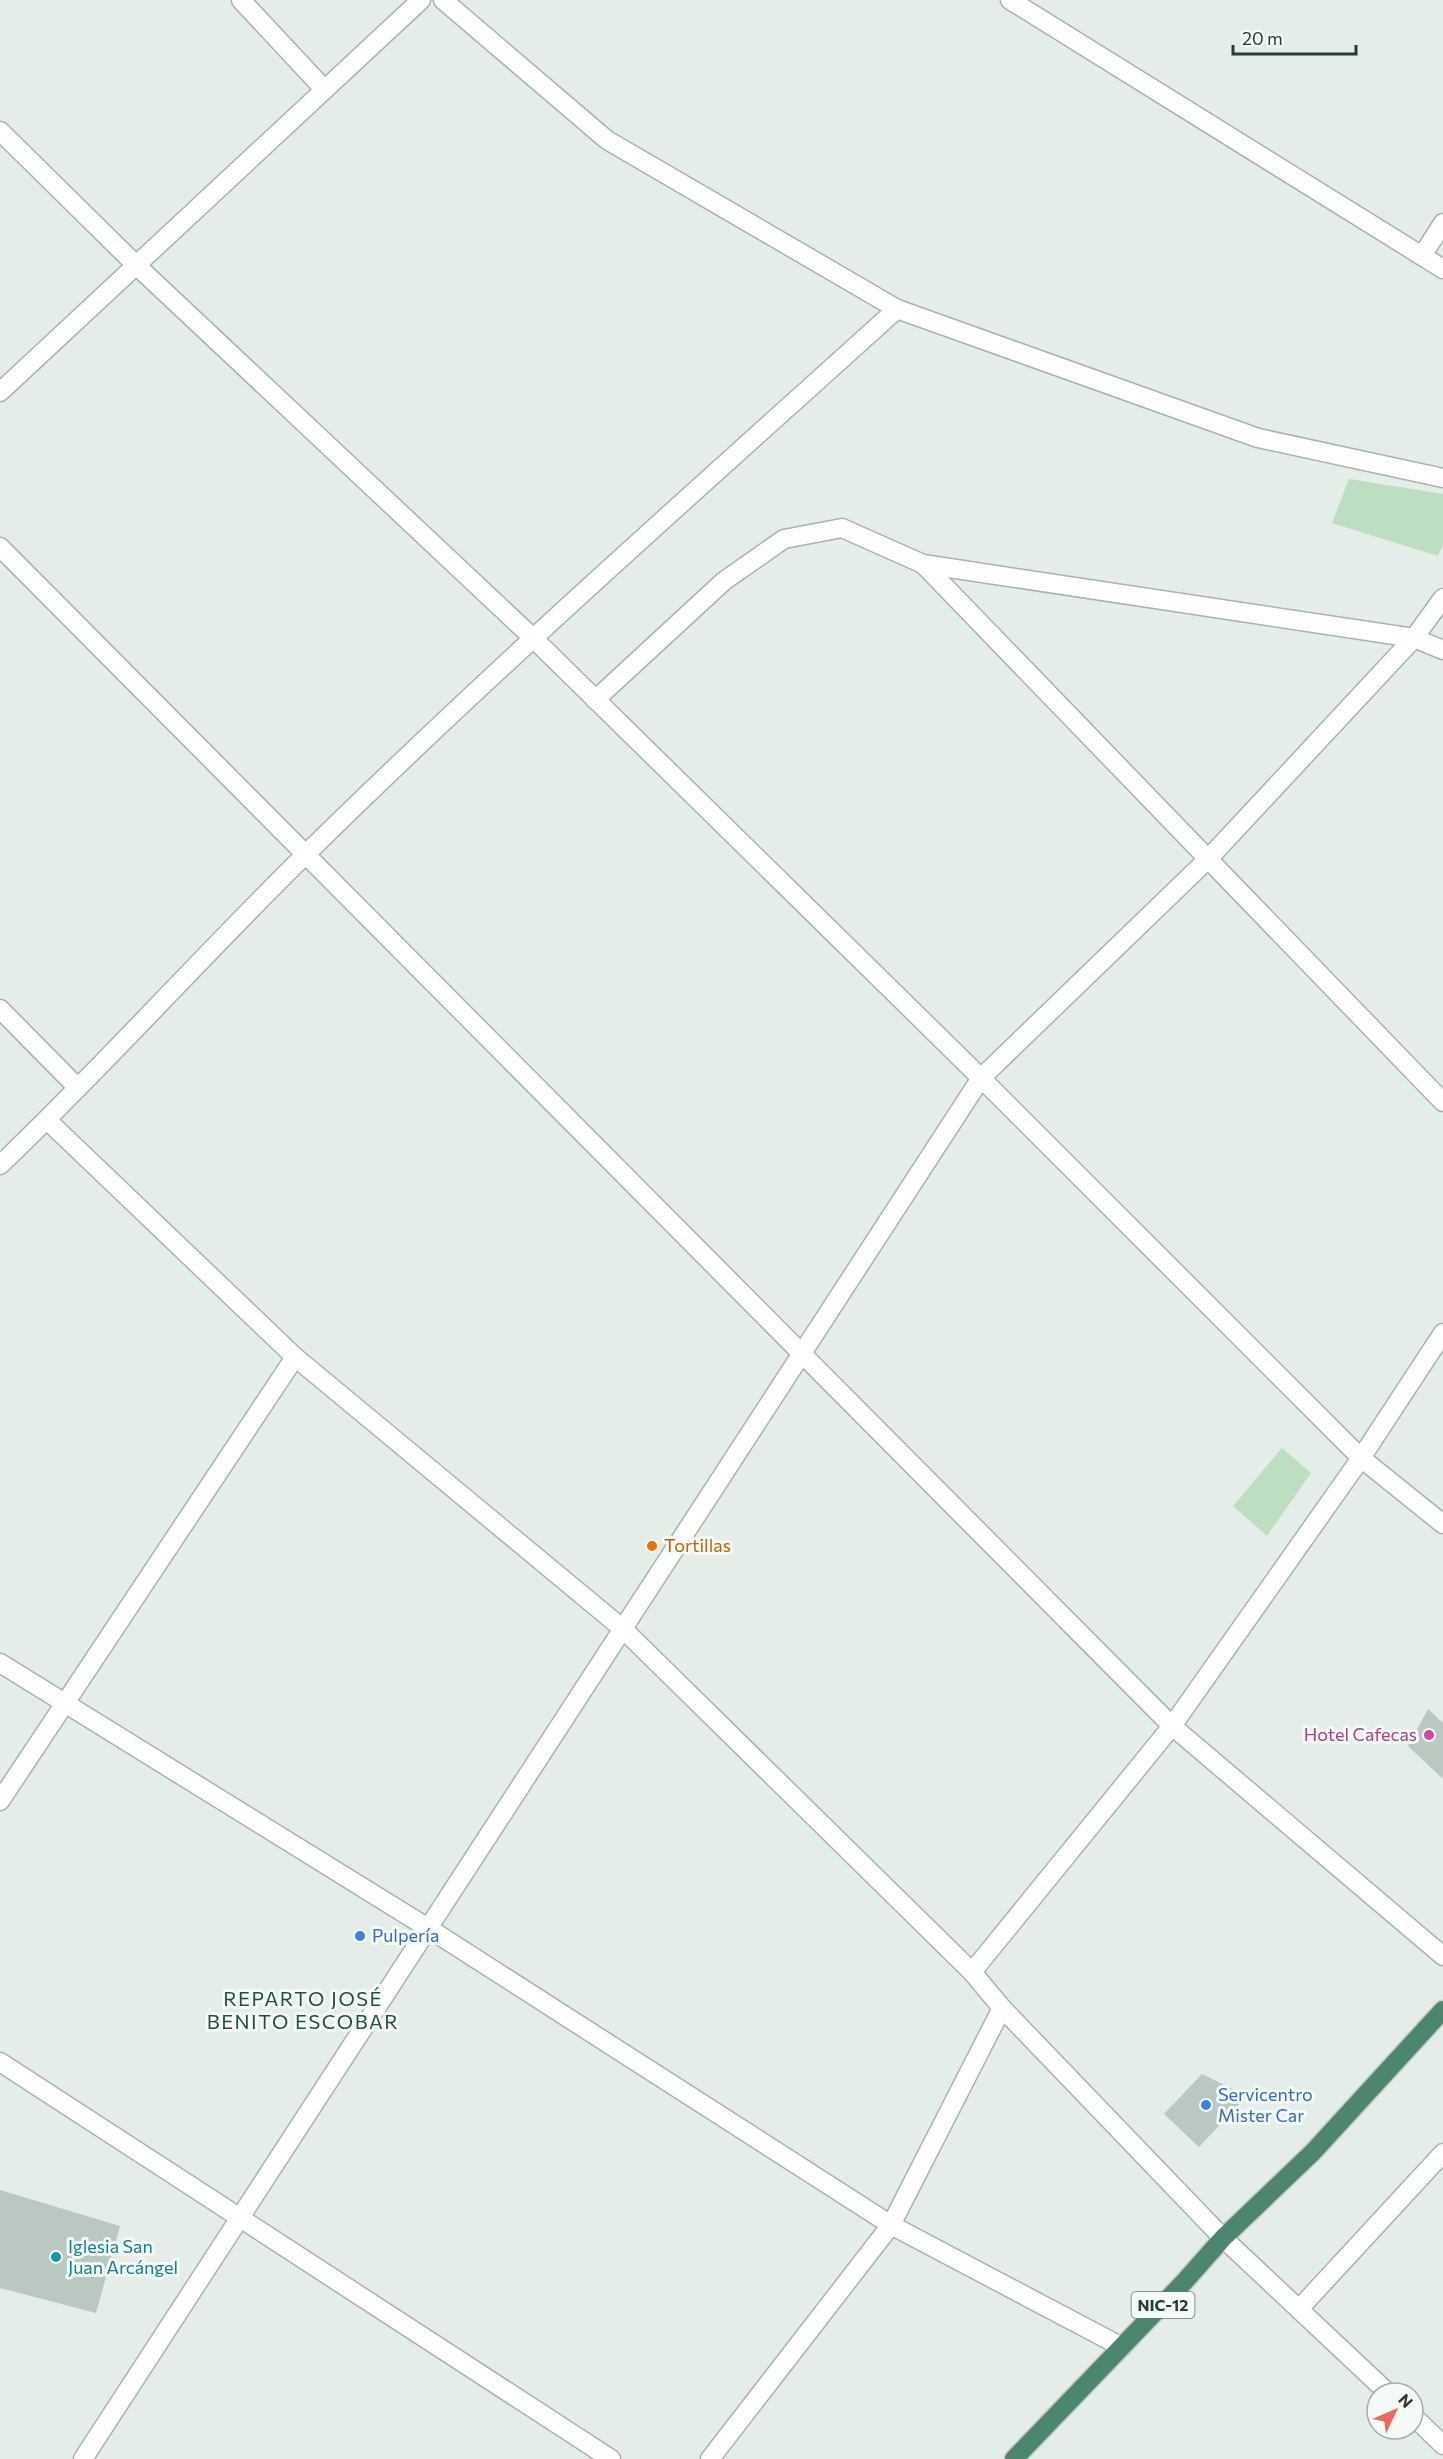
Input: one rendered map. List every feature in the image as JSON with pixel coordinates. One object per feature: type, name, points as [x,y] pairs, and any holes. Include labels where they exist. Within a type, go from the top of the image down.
[{"type":"highway","name":"NIC-12","points":[[1014,2459],[1223,2238],[1313,2152],[1443,2010]]},
{"type":"street","points":[[241,0],[324,89]]},
{"type":"street","points":[[0,392],[421,0]]},
{"type":"street","points":[[443,0],[607,140],[897,309],[1258,438],[1443,478]]},
{"type":"street","points":[[1010,0],[1443,269]]},
{"type":"street","points":[[0,131],[136,265],[533,638],[981,1078],[1361,1458],[1443,1524]]},
{"type":"street","points":[[1422,256],[1443,223]]},
{"type":"street","points":[[0,1165],[47,1120],[305,855],[533,638],[897,309]]},
{"type":"street","points":[[595,700],[724,580],[784,539],[842,528],[923,564],[1414,638],[1443,650]]},
{"type":"street","points":[[0,547],[1172,1726],[1443,1956]]},
{"type":"street","points":[[923,564],[1443,1102]]},
{"type":"street","points":[[83,2459],[981,1078],[1209,858],[1414,638],[1443,598]]},
{"type":"street","points":[[0,1009],[78,1088]]},
{"type":"street","points":[[47,1120],[295,1358],[622,1629],[972,1972],[1002,2008],[1223,2238],[1375,2381]]},
{"type":"street","points":[[972,1972],[1172,1726],[1361,1458],[1443,1333]]},
{"type":"street","points":[[0,1801],[295,1358]]},
{"type":"street","points":[[0,1663],[428,1928],[891,2225],[1122,2347]]},
{"type":"street","points":[[710,2459],[891,2225],[1002,2008]]},
{"type":"street","points":[[0,2062],[611,2459]]},
{"type":"street","points":[[1299,2309],[1443,2153]]},
{"type":"street","points":[[1425,2428],[1443,2445]]},
{"type":"green space","points":[[1349,479],[1443,494],[1443,544],[1438,556],[1332,523]]},
{"type":"green space","points":[[1282,1448],[1311,1473],[1267,1536],[1233,1506]]},
{"type":"building","name":"Hotel Cafecas","points":[[1428,1709],[1443,1723],[1443,1779],[1408,1746]]},
{"type":"building","name":"Servicentro Mister Car","points":[[1202,2074],[1247,2096],[1199,2147],[1164,2114]]},
{"type":"building","name":"Iglesia San Juan Arcángel","points":[[0,2190],[120,2226],[96,2313],[0,2288]]},
{"type":"place","name":"Tortillas","points":[[652,1546]]},
{"type":"place","name":"Hotel Cafecas","points":[[1429,1735]]},
{"type":"place","name":"Pulpería","points":[[360,1936]]},
{"type":"place","name":"Servicentro Mister Car","points":[[1206,2105]]},
{"type":"place","name":"Iglesia San Juan Arcángel","points":[[56,2257]]},
{"type":"district","name":"REPARTO JOSÉ BENITO ESCOBAR","points":[[303,2010]]}]
